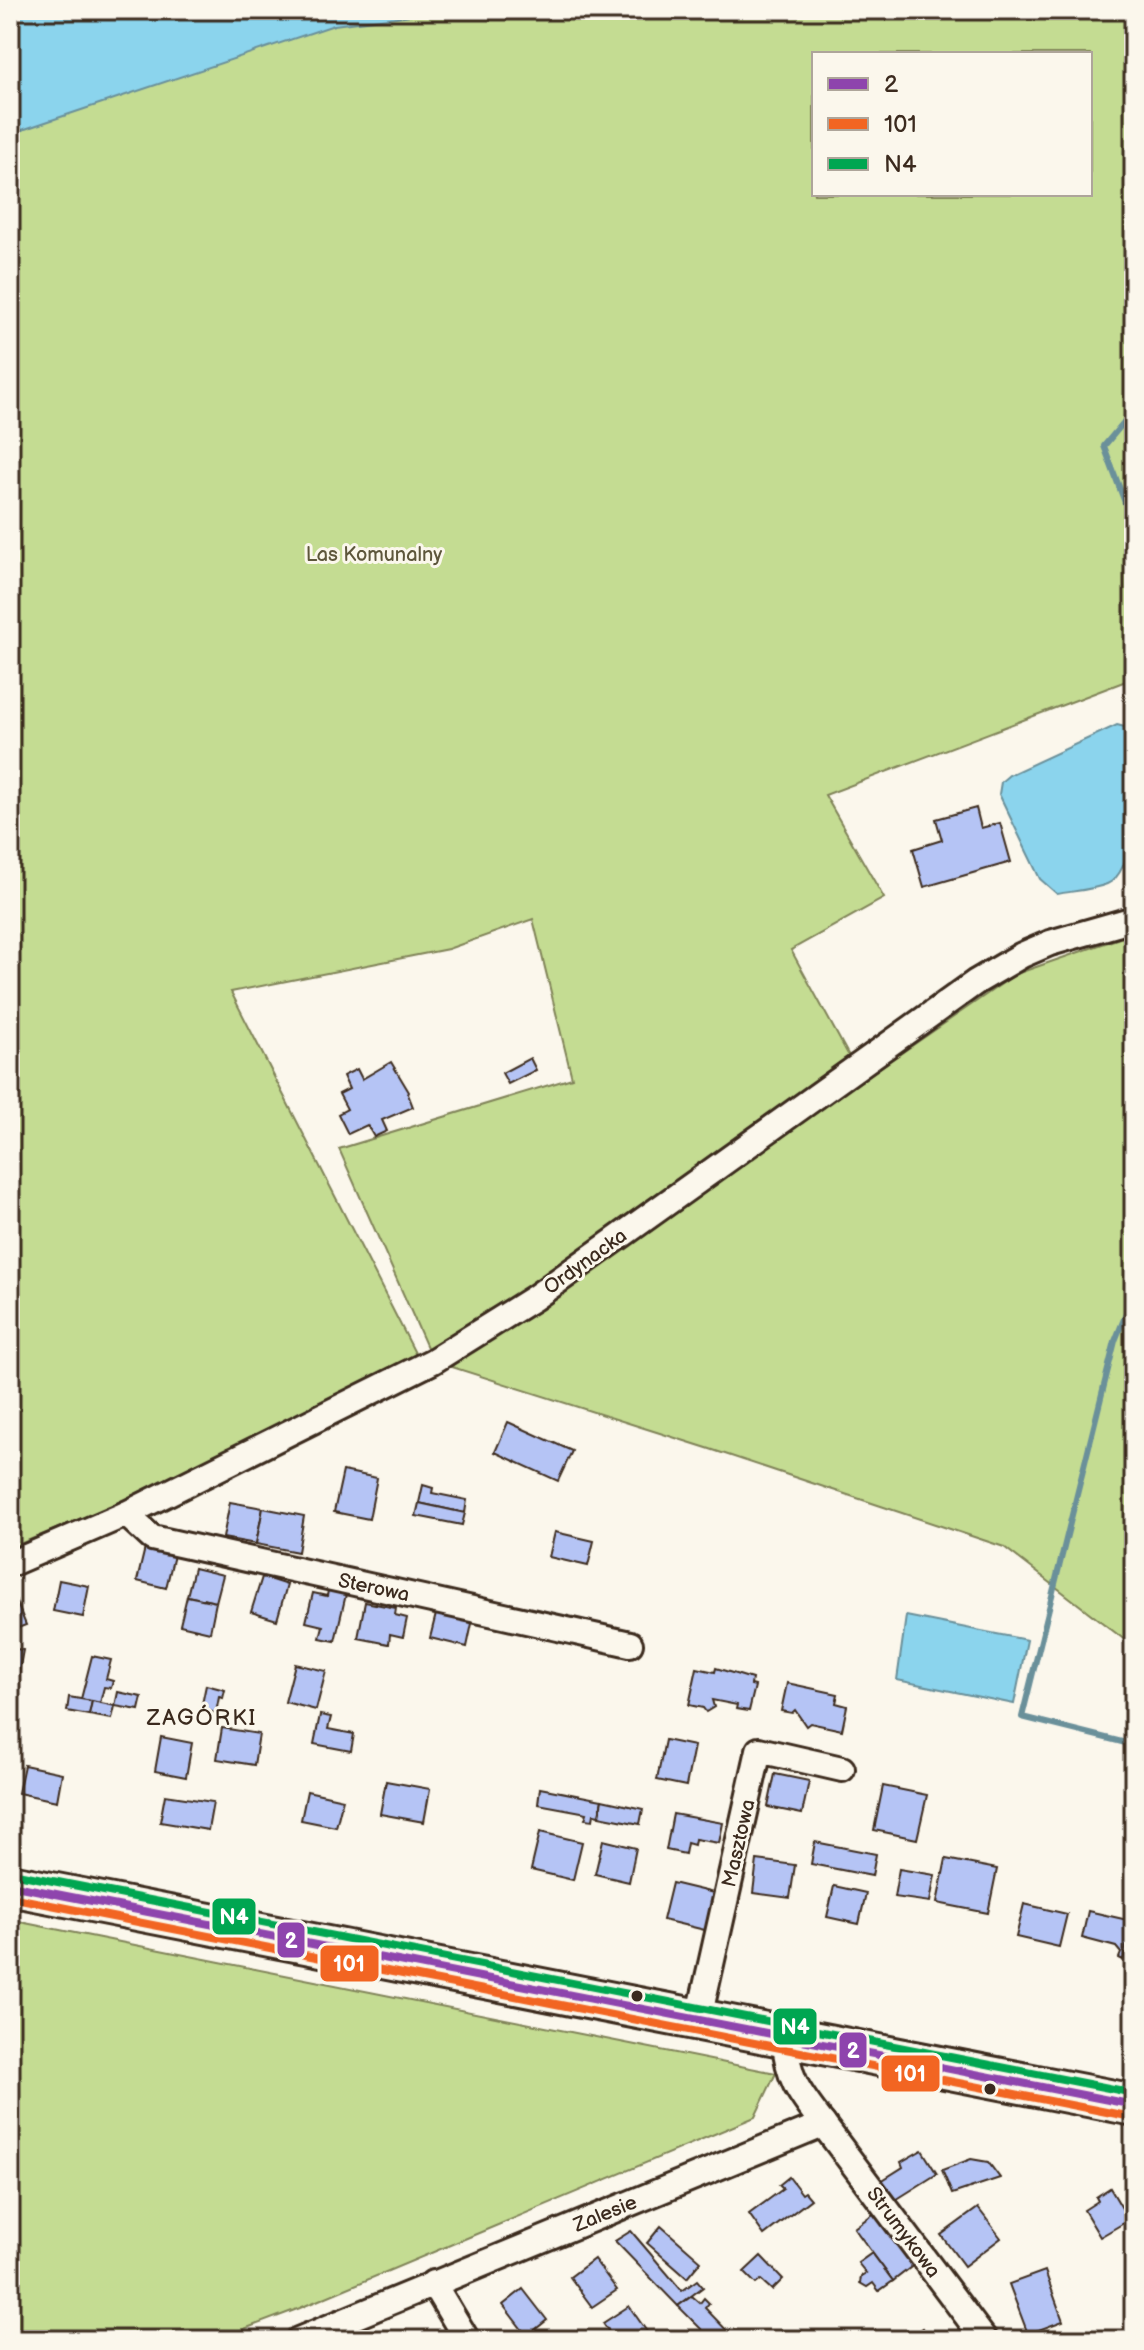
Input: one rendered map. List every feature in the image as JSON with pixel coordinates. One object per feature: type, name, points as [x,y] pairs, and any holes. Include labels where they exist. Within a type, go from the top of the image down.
[{"type":"highway","points":[[10,1885],[1134,2105]]},
{"type":"street","name":"Ordynacka","points":[[10,1564],[126,1514],[419,1368],[534,1298],[1000,967],[1050,943],[1134,919]]},
{"type":"street","name":"Sterowa","points":[[126,1514],[152,1538],[630,1644]]},
{"type":"street","name":"Masztowa","points":[[699,2018],[759,1750],[842,1769]]},
{"type":"street","points":[[784,2037],[786,2059],[796,2090],[823,2124]]},
{"type":"street","name":"Zalesie","points":[[298,2340],[823,2124]]},
{"type":"street","name":"Strumykowa","points":[[823,2124],[985,2340]]},
{"type":"street","points":[[433,2283],[467,2340]]},
{"type":"green space","name":"Las Komunalny","points":[[10,10],[1134,10],[1134,678],[825,795],[884,898],[791,950],[862,1080],[1016,974],[1134,933],[1134,1647],[1004,1547],[433,1361],[339,1149],[572,1078],[533,919],[448,949],[231,992],[418,1359],[126,1500],[10,1548]]},
{"type":"green space","points":[[10,1920],[776,2073],[755,2117],[300,2308],[215,2340],[10,2340]]},
{"type":"water","points":[[10,10],[451,10],[334,25],[10,134]]},
{"type":"water","points":[[1117,725],[1129,728],[1134,740],[1133,819],[1125,861],[1118,875],[1107,884],[1057,894],[1040,879],[999,794],[1001,782],[1009,775]]},
{"type":"water","points":[[906,1616],[1027,1640],[1014,1704],[897,1680]]},
{"type":"building","points":[[976,808],[981,828],[1000,823],[1011,862],[924,887],[913,849],[942,840],[936,819]]},
{"type":"building","points":[[530,1058],[536,1070],[508,1084],[502,1073]]},
{"type":"building","points":[[391,1062],[409,1092],[413,1107],[382,1120],[387,1131],[374,1137],[367,1125],[348,1134],[338,1114],[347,1109],[339,1094],[349,1089],[343,1076],[357,1069],[362,1079]]},
{"type":"building","points":[[508,1422],[572,1451],[558,1481],[495,1452]]},
{"type":"building","points":[[343,1471],[377,1478],[369,1519],[334,1512]]},
{"type":"building","points":[[423,1485],[433,1488],[432,1493],[467,1500],[465,1513],[419,1503]]},
{"type":"building","points":[[230,1502],[263,1508],[256,1544],[223,1538]]},
{"type":"building","points":[[419,1503],[465,1513],[462,1525],[416,1516]]},
{"type":"building","points":[[263,1508],[304,1516],[298,1552],[256,1544]]},
{"type":"building","points":[[555,1532],[594,1541],[588,1566],[549,1557]]},
{"type":"building","points":[[145,1548],[174,1555],[166,1588],[137,1581]]},
{"type":"building","points":[[194,1568],[223,1575],[216,1602],[187,1596]]},
{"type":"building","points":[[262,1577],[287,1585],[277,1620],[251,1612]]},
{"type":"building","points":[[59,1580],[89,1586],[83,1617],[53,1611]]},
{"type":"building","points":[[329,1585],[347,1590],[335,1641],[320,1638],[323,1626],[306,1622],[313,1593],[327,1596]]},
{"type":"building","points":[[13,1594],[26,1625],[10,1631],[10,1595]]},
{"type":"building","points":[[187,1596],[216,1602],[210,1632],[180,1625]]},
{"type":"building","points":[[365,1602],[396,1608],[395,1615],[407,1618],[403,1637],[390,1634],[389,1644],[358,1638]]},
{"type":"building","points":[[438,1606],[474,1614],[467,1647],[430,1638]]},
{"type":"building","points":[[10,1648],[23,1650],[16,1687],[10,1686]]},
{"type":"building","points":[[92,1656],[111,1660],[106,1679],[113,1681],[111,1688],[104,1687],[100,1703],[81,1699]]},
{"type":"building","points":[[295,1664],[326,1671],[316,1710],[285,1702]]},
{"type":"building","points":[[697,1668],[715,1672],[716,1668],[752,1679],[751,1685],[755,1686],[749,1711],[712,1700],[714,1707],[706,1712],[703,1708],[689,1705]]},
{"type":"building","points":[[787,1683],[838,1694],[836,1703],[847,1706],[842,1730],[810,1723],[806,1726],[795,1710],[792,1713],[781,1711]]},
{"type":"building","points":[[206,1685],[225,1690],[223,1698],[219,1697],[216,1713],[201,1709]]},
{"type":"building","points":[[118,1692],[142,1697],[139,1710],[115,1706]]},
{"type":"building","points":[[69,1697],[92,1701],[89,1715],[67,1711]]},
{"type":"building","points":[[92,1701],[115,1706],[112,1719],[89,1715]]},
{"type":"building","points":[[320,1715],[331,1717],[328,1729],[354,1734],[351,1751],[314,1744]]},
{"type":"building","points":[[222,1728],[259,1734],[254,1765],[217,1759]]},
{"type":"building","points":[[161,1737],[192,1743],[186,1777],[155,1771]]},
{"type":"building","points":[[665,1740],[694,1746],[686,1786],[657,1780]]},
{"type":"building","points":[[24,1765],[62,1773],[57,1801],[18,1793]]},
{"type":"building","points":[[775,1774],[809,1781],[802,1814],[768,1807]]},
{"type":"building","points":[[386,1781],[430,1789],[424,1822],[380,1814]]},
{"type":"building","points":[[883,1786],[927,1795],[917,1839],[874,1830]]},
{"type":"building","points":[[540,1788],[602,1800],[599,1815],[594,1814],[593,1820],[585,1819],[587,1813],[538,1804]]},
{"type":"building","points":[[307,1791],[343,1799],[336,1827],[301,1820]]},
{"type":"building","points":[[165,1795],[213,1802],[208,1830],[160,1822]]},
{"type":"building","points":[[602,1800],[643,1809],[640,1824],[599,1816]]},
{"type":"building","points":[[673,1814],[723,1823],[719,1843],[695,1839],[694,1845],[687,1843],[685,1854],[666,1850]]},
{"type":"building","points":[[540,1832],[582,1842],[573,1880],[531,1870]]},
{"type":"building","points":[[603,1840],[636,1848],[629,1882],[595,1874]]},
{"type":"building","points":[[815,1842],[876,1854],[872,1876],[811,1864]]},
{"type":"building","points":[[946,1859],[997,1869],[988,1913],[937,1903]]},
{"type":"building","points":[[757,1860],[795,1865],[790,1898],[753,1893]]},
{"type":"building","points":[[899,1869],[935,1875],[930,1902],[894,1897]]},
{"type":"building","points":[[672,1883],[718,1894],[709,1931],[663,1920]]},
{"type":"building","points":[[834,1886],[866,1893],[859,1924],[827,1917]]},
{"type":"building","points":[[1024,1904],[1067,1914],[1059,1947],[1016,1937]]},
{"type":"building","points":[[1088,1911],[1132,1921],[1123,1960],[1119,1958],[1121,1953],[1116,1947],[1082,1938]]},
{"type":"building","points":[[922,2150],[937,2174],[894,2201],[881,2181],[903,2167],[901,2162]]},
{"type":"building","points":[[971,2159],[988,2162],[1000,2178],[952,2194],[942,2170]]},
{"type":"building","points":[[789,2177],[802,2194],[805,2192],[811,2199],[764,2235],[749,2214],[783,2189],[779,2185]]},
{"type":"building","points":[[1110,2188],[1129,2220],[1100,2237],[1084,2210]]},
{"type":"building","points":[[978,2208],[1001,2238],[964,2266],[941,2235]]},
{"type":"building","points":[[876,2212],[915,2264],[893,2281],[854,2228]]},
{"type":"building","points":[[661,2226],[701,2261],[687,2278],[647,2243]]},
{"type":"building","points":[[631,2231],[682,2291],[697,2280],[703,2287],[678,2306],[615,2241]]},
{"type":"building","points":[[872,2253],[893,2281],[879,2291],[873,2283],[867,2287],[860,2283],[861,2276],[866,2273],[858,2263]]},
{"type":"building","points":[[761,2256],[783,2279],[772,2290],[761,2280],[756,2284],[744,2272]]},
{"type":"building","points":[[594,2259],[617,2290],[592,2307],[570,2277]]},
{"type":"building","points":[[1045,2271],[1063,2321],[1028,2334],[1009,2284]]},
{"type":"building","points":[[523,2289],[547,2320],[527,2336],[503,2305]]},
{"type":"building","points":[[692,2296],[700,2303],[704,2298],[709,2303],[705,2308],[736,2340],[712,2340],[678,2306]]},
{"type":"building","points":[[629,2306],[650,2336],[645,2340],[614,2340],[603,2323]]},
{"type":"building","points":[[923,2328],[931,2340],[906,2340]]},
{"type":"waterway","points":[[1134,410],[1104,446],[1134,527]]},
{"type":"waterway","points":[[1134,1162],[1131,1216],[1134,1252]]},
{"type":"waterway","points":[[1134,1294],[1115,1341],[1022,1717],[1134,1745]]},
{"type":"transit line","name":"N4","points":[[12,1873],[1134,2093]]},
{"type":"transit line","name":"2","points":[[10,1885],[1134,2105]]},
{"type":"transit line","name":"101","points":[[10,1897],[1132,2117]]},
{"type":"district","name":"ZAGÓRKI","points":[[202,1717]]}]
